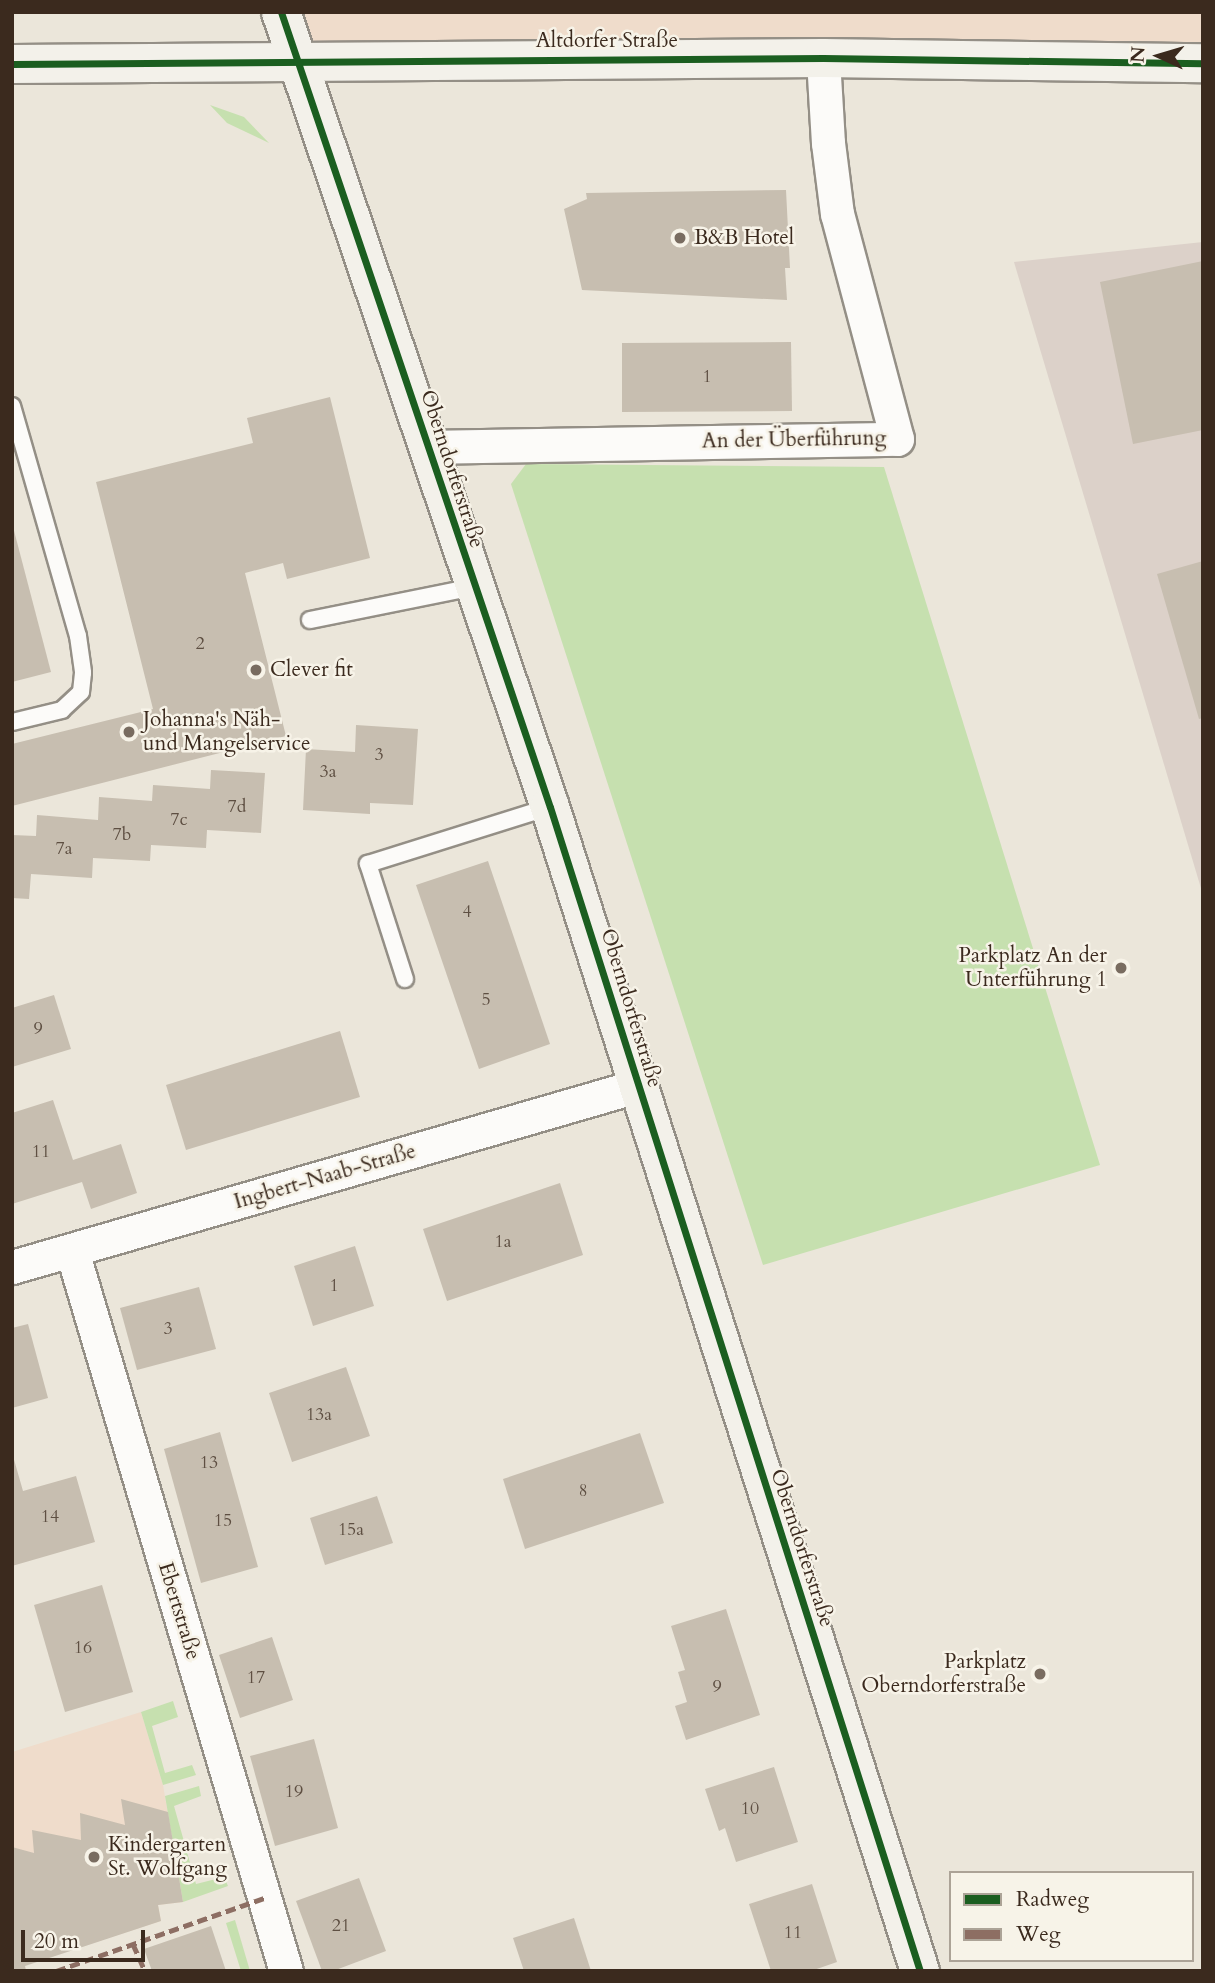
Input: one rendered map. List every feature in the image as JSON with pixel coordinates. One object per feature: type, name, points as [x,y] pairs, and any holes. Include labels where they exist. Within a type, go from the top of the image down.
[{"type":"main road","name":"Oberndorferstraße","points":[[281,12],[473,587],[550,807],[920,1971]]},
{"type":"main road","name":"Altdorfer Straße","points":[[12,64],[296,59],[823,58],[1203,63]]},
{"type":"street","name":"An der Überführung","points":[[426,447],[898,439],[837,214],[828,143],[823,58]]},
{"type":"street","name":"Ingbert-Naab-Straße","points":[[12,1267],[637,1086]]},
{"type":"street","name":"Ebertstraße","points":[[72,1251],[286,1971]]},
{"type":"lane","points":[[12,406],[78,636],[83,673],[81,692],[62,710],[12,722]]},
{"type":"lane","points":[[310,621],[473,587]]},
{"type":"lane","points":[[405,978],[368,864],[550,807]]},
{"type":"shaded area","points":[[294,12],[1203,12],[1203,63],[305,62]]},
{"type":"shaded area","points":[[1203,242],[1203,895],[1014,262]]},
{"type":"shaded area","name":"Kindergarten St. Wolfgang","points":[[141,1712],[163,1785],[183,1902],[158,1905],[161,1921],[25,1965],[26,1971],[12,1971],[12,1752]]},
{"type":"green space","points":[[210,105],[244,117],[269,143],[227,123]]},
{"type":"green space","points":[[526,464],[884,467],[1100,1165],[763,1265],[511,484]]},
{"type":"green space","points":[[173,1701],[178,1717],[152,1726],[165,1773],[192,1765],[196,1775],[163,1785],[141,1712]]},
{"type":"green space","points":[[199,1786],[201,1796],[174,1806],[196,1884],[224,1877],[228,1886],[183,1902],[165,1796]]},
{"type":"green space","points":[[235,1920],[250,1971],[241,1971],[226,1923]]},
{"type":"building","name":"B&B Hotel","points":[[786,190],[790,268],[785,268],[787,300],[582,290],[564,209],[587,199],[586,193]]},
{"type":"building","points":[[1203,261],[1203,430],[1133,444],[1100,282]]},
{"type":"building","points":[[791,342],[792,411],[622,412],[622,343]]},
{"type":"building","points":[[330,397],[370,558],[287,579],[283,563],[245,573],[286,736],[12,806],[12,744],[153,709],[96,482],[253,443],[247,418]]},
{"type":"building","points":[[12,523],[51,672],[12,682]]},
{"type":"building","points":[[1203,561],[1203,718],[1199,719],[1157,574]]},
{"type":"building","points":[[356,725],[418,729],[413,805],[370,803],[370,814],[303,810],[306,749],[355,752]]},
{"type":"building","points":[[211,770],[265,773],[261,833],[207,830],[206,848],[151,845],[150,861],[93,858],[92,878],[31,874],[29,899],[12,898],[12,835],[36,836],[37,815],[98,820],[99,797],[152,801],[153,785],[210,789]]},
{"type":"building","points":[[488,861],[550,1044],[479,1069],[416,885]]},
{"type":"building","points":[[54,995],[71,1049],[12,1067],[12,1008]]},
{"type":"building","points":[[340,1031],[360,1097],[186,1150],[166,1085]]},
{"type":"building","points":[[53,1100],[73,1160],[121,1144],[137,1193],[91,1209],[82,1182],[12,1204],[12,1113]]},
{"type":"building","points":[[560,1183],[583,1255],[447,1301],[423,1229]]},
{"type":"building","points":[[355,1246],[374,1306],[313,1326],[294,1266]]},
{"type":"building","points":[[199,1287],[216,1349],[137,1370],[120,1308]]},
{"type":"building","points":[[28,1324],[48,1398],[12,1408],[12,1328]]},
{"type":"building","points":[[346,1367],[370,1436],[292,1462],[269,1393]]},
{"type":"building","points":[[220,1432],[258,1567],[201,1583],[164,1449]]},
{"type":"building","points":[[640,1433],[664,1503],[525,1549],[503,1479]]},
{"type":"building","points":[[13,1456],[23,1491],[76,1476],[95,1542],[12,1566]]},
{"type":"building","points":[[377,1496],[393,1543],[325,1565],[310,1518]]},
{"type":"building","points":[[102,1585],[133,1692],[65,1712],[34,1605]]},
{"type":"building","points":[[726,1609],[760,1715],[686,1740],[675,1706],[687,1702],[678,1672],[685,1670],[671,1626]]},
{"type":"building","points":[[272,1637],[293,1700],[240,1718],[219,1655]]},
{"type":"building","points":[[314,1739],[338,1828],[275,1846],[250,1756]]},
{"type":"building","points":[[774,1767],[798,1842],[736,1862],[725,1828],[719,1831],[705,1789]]},
{"type":"building","points":[[121,1799],[168,1812],[183,1902],[158,1905],[161,1921],[25,1966],[26,1971],[12,1971],[12,1847],[34,1853],[32,1830],[81,1840],[80,1813],[125,1825]]},
{"type":"building","points":[[359,1878],[386,1951],[333,1971],[322,1971],[296,1901]]},
{"type":"building","points":[[812,1884],[837,1962],[811,1971],[771,1971],[749,1904]]},
{"type":"building","points":[[574,1918],[591,1971],[524,1971],[513,1938]]},
{"type":"building","points":[[211,1926],[226,1971],[152,1971],[144,1949]]},
{"type":"marked path","points":[[56,1971],[265,1898]]},
{"type":"marked path","points":[[133,1944],[145,1971]]},
{"type":"cycle path","points":[[281,12],[550,807],[920,1971]]},
{"type":"cycle path","points":[[12,64],[823,58],[1203,63]]},
{"type":"place","name":"B&B Hotel","points":[[680,238]]},
{"type":"place","name":"Clever fit","points":[[256,670]]},
{"type":"place","name":"Johanna's Näh- und Mangelservice","points":[[129,732]]},
{"type":"place","name":"Parkplatz An der Unterführung 1","points":[[1121,968]]},
{"type":"place","name":"Parkplatz Oberndorferstraße","points":[[1040,1674]]},
{"type":"place","name":"Kindergarten St. Wolfgang","points":[[94,1857]]}]
